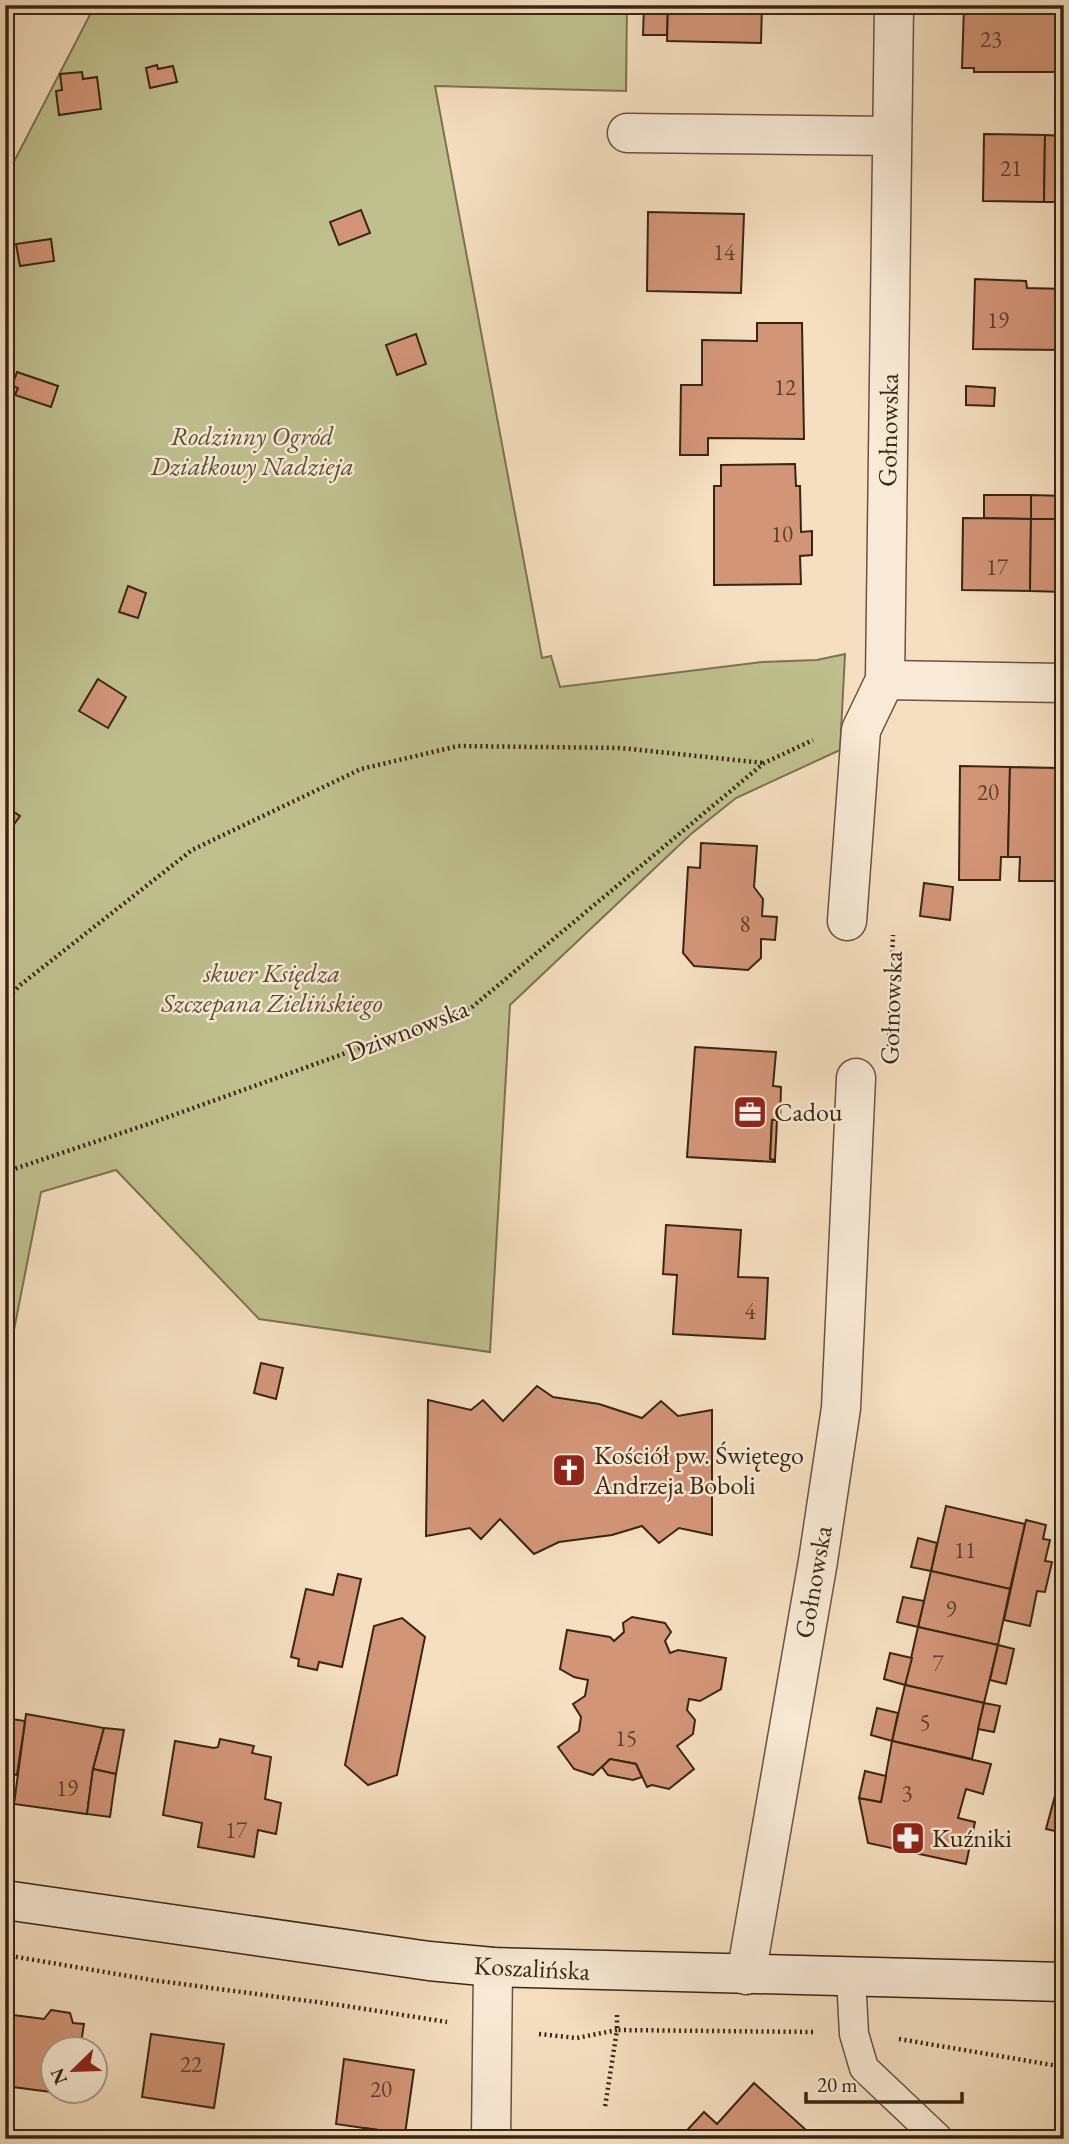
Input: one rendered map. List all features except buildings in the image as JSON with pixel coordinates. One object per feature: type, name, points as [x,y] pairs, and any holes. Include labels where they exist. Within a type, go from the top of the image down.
[{"type":"street","name":"Gołnowska","points":[[847,921],[861,730],[885,680],[894,5]]},
{"type":"street","points":[[627,133],[891,136]]},
{"type":"street","points":[[885,680],[1064,682]]},
{"type":"street","name":"Gołnowska","points":[[746,1975],[818,1561],[841,1408],[856,1078]]},
{"type":"street","name":"Koszalińska","points":[[5,1900],[402,1957],[493,1967],[1064,1982]]},
{"type":"street","points":[[491,2139],[493,1967]]},
{"type":"lane","points":[[850,1977],[854,2034],[863,2068],[939,2139]]},
{"type":"path","name":"Dziwnowska","points":[[5,1172],[157,1121],[471,1008],[764,763],[818,738],[840,731],[861,730]]},
{"type":"path","points":[[5,1001],[19,986],[192,850],[361,769],[458,746],[621,748],[764,763]]},
{"type":"path","name":"Gołnowska","points":[[847,921],[893,921],[888,1078],[856,1078]]},
{"type":"path","points":[[5,1955],[152,1980],[456,2023]]},
{"type":"path","points":[[605,2107],[617,2030],[617,2010]]},
{"type":"path","points":[[532,2033],[577,2038],[617,2030],[820,2032]]},
{"type":"path","points":[[894,2039],[1064,2067]]},
{"type":"green space","points":[[95,5],[627,5],[626,91],[435,86],[542,658],[551,656],[560,687],[762,662],[817,660],[845,654],[840,750],[736,798],[691,834],[510,1005],[490,1352],[259,1319],[116,1170],[41,1192],[5,1376],[5,179]]},
{"type":"place","name":"Cadou","points":[[750,1112]]},
{"type":"place","name":"Kościół pw. Świętego Andrzeja Boboli","points":[[569,1470]]},
{"type":"place","name":"Kuźniki","points":[[908,1838]]},
{"type":"park label","name":"Rodzinny Ogród Działkowy Nadzieja","points":[[252,450]]},
{"type":"park label","name":"skwer Księdza Szczepana Zielińskiego","points":[[272,988]]}]
